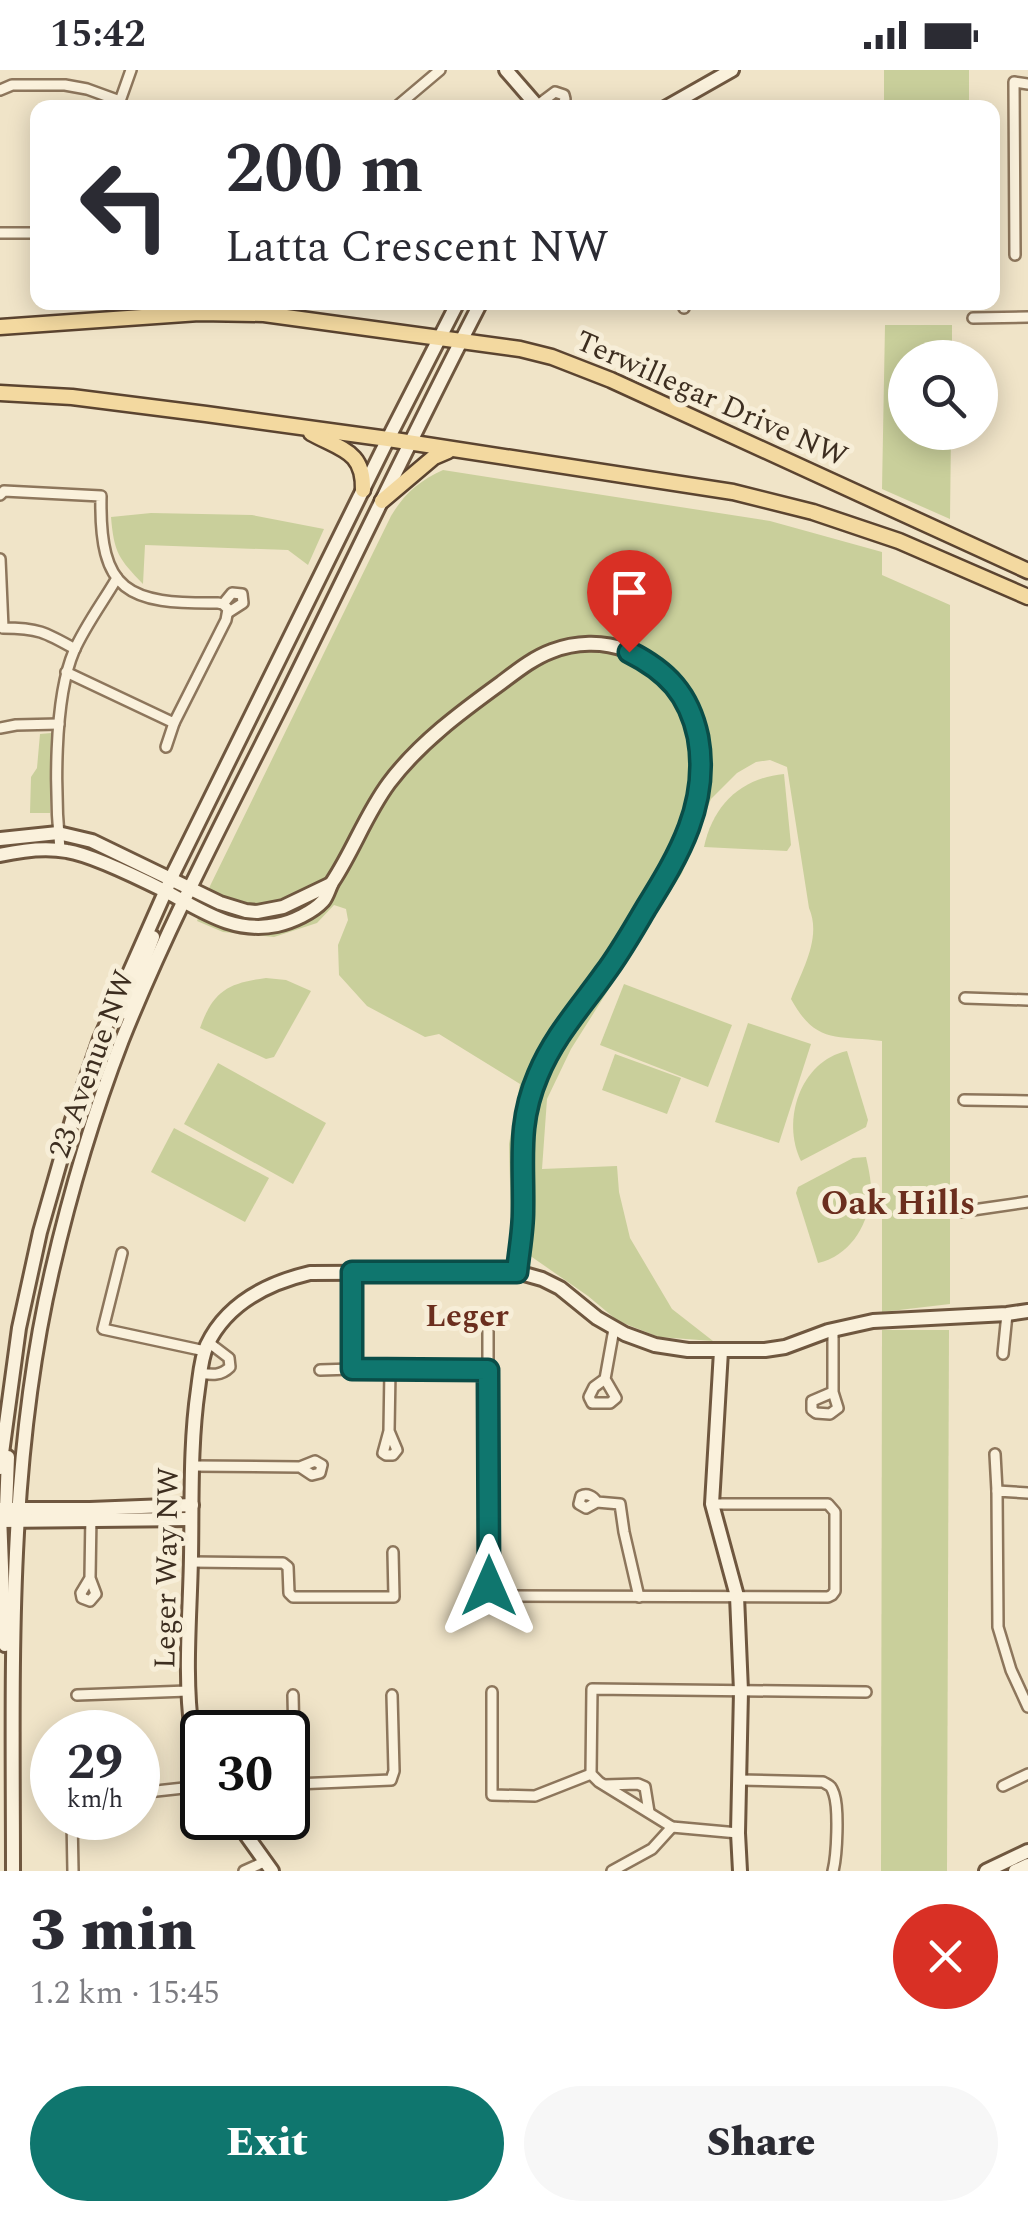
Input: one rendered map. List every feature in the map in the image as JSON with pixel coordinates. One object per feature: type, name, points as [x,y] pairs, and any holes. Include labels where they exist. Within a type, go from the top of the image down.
[{"type":"main road","name":"Terwillegar Drive NW","points":[[0,328],[198,314],[264,314],[540,354],[591,371],[1028,570]]},
{"type":"main road","name":"Terwillegar Drive NW","points":[[0,393],[72,397],[388,439],[733,492],[900,540],[1028,596]]},
{"type":"main road","points":[[302,428],[358,461],[364,474],[363,490]]},
{"type":"main road","points":[[382,501],[434,457],[458,450]]},
{"type":"street","points":[[120,100],[131,70]]},
{"type":"street","points":[[404,100],[440,70]]},
{"type":"street","points":[[506,70],[531,100]]},
{"type":"street","points":[[679,100],[732,70]]},
{"type":"street","points":[[1014,255],[1014,82],[1028,84]]},
{"type":"street","points":[[0,90],[12,85],[75,86],[109,100]]},
{"type":"street","points":[[545,100],[555,92],[564,95],[564,100]]},
{"type":"street","points":[[1014,184],[1028,186]]},
{"type":"street","points":[[0,234],[30,233]]},
{"type":"street","points":[[128,1027],[126,1008],[236,748],[454,310]]},
{"type":"street","name":"23 Avenue NW","points":[[0,1468],[19,1328],[40,1232],[72,1120],[116,999],[382,501],[477,310]]},
{"type":"street","points":[[973,318],[1028,317]]},
{"type":"street","points":[[0,496],[4,490],[101,496],[100,528],[105,551],[117,578],[134,595],[176,604],[226,608],[166,747]]},
{"type":"street","points":[[0,559],[3,628],[33,628],[74,650]]},
{"type":"street","points":[[60,850],[58,724],[66,672],[74,650],[117,578]]},
{"type":"street","points":[[183,902],[218,920],[257,927],[277,925],[317,906],[325,898],[367,816],[420,748],[468,707],[551,651],[594,644],[629,652],[672,681],[688,704],[697,733],[699,792],[693,821],[677,858],[649,904],[607,971],[561,1031],[537,1077],[523,1130],[523,1208],[517,1272]]},
{"type":"street","points":[[66,672],[174,723]]},
{"type":"street","points":[[0,728],[58,724]]},
{"type":"street","points":[[0,839],[58,833],[92,842],[175,887]]},
{"type":"street","points":[[0,855],[60,850],[90,856],[234,909],[257,912],[283,908],[331,884]]},
{"type":"street","name":"23 Avenue NW","points":[[6,1515],[51,1273],[91,1126],[128,1027],[183,902],[175,887]]},
{"type":"street","points":[[965,998],[1028,1000]]},
{"type":"street","points":[[964,1100],[1028,1101]]},
{"type":"street","points":[[959,1212],[1028,1202]]},
{"type":"street","points":[[122,1253],[103,1328],[207,1347],[229,1358],[226,1371],[212,1376],[200,1373]]},
{"type":"street","points":[[352,1272],[352,1369]]},
{"type":"street","name":"Leger Way NW","points":[[190,1710],[193,1422],[200,1373],[207,1347],[225,1318],[264,1288],[310,1273],[517,1272],[560,1288],[597,1318],[640,1340],[666,1347],[722,1351],[776,1349],[873,1321],[1028,1311]]},
{"type":"street","points":[[1003,1354],[1007,1314]]},
{"type":"street","points":[[605,1379],[614,1329]]},
{"type":"street","points":[[833,1392],[834,1330]]},
{"type":"street","points":[[488,1331],[490,1593],[497,1597],[832,1595],[835,1512],[828,1504],[712,1504]]},
{"type":"street","points":[[722,1351],[712,1504],[737,1596],[740,1871]]},
{"type":"street","points":[[320,1370],[488,1370]]},
{"type":"street","points":[[389,1431],[390,1370]]},
{"type":"street","points":[[11,1382],[5,1643],[13,1666],[13,1871]]},
{"type":"street","points":[[996,1454],[998,1627],[1028,1707]]},
{"type":"street","points":[[193,1466],[300,1467]]},
{"type":"street","points":[[996,1491],[1028,1493]]},
{"type":"street","points":[[597,1502],[620,1504],[639,1597]]},
{"type":"street","points":[[6,1515],[192,1512]]},
{"type":"street","points":[[90,1578],[91,1515]]},
{"type":"street","points":[[191,1562],[284,1563],[288,1567],[288,1592],[293,1598],[394,1596],[393,1552]]},
{"type":"street","points":[[998,1677],[1011,1670]]},
{"type":"street","points":[[591,1774],[592,1689],[866,1692]]},
{"type":"street","points":[[77,1695],[188,1691]]},
{"type":"street","points":[[492,1692],[492,1795],[535,1796],[591,1774]]},
{"type":"street","points":[[293,1695],[293,1710]]},
{"type":"street","points":[[310,1784],[392,1780],[392,1695]]},
{"type":"street","points":[[591,1774],[672,1828],[738,1833]]},
{"type":"street","points":[[1003,1786],[1028,1774]]},
{"type":"street","points":[[740,1780],[822,1782],[830,1786],[836,1800],[833,1871]]},
{"type":"street","points":[[604,1785],[642,1785],[646,1788],[649,1812]]},
{"type":"street","points":[[612,1871],[652,1848],[672,1828]]},
{"type":"street","points":[[72,1840],[73,1871]]},
{"type":"street","points":[[244,1871],[268,1866],[250,1840]]},
{"type":"street","points":[[986,1871],[1028,1851]]},
{"type":"street","points":[[1015,1871],[1028,1865]]},
{"type":"green space","points":[[884,70],[969,70],[969,100],[884,100]]},
{"type":"green space","points":[[885,325],[952,325],[952,340],[888,340],[888,450],[951,450],[950,519],[882,489]]},
{"type":"green space","points":[[443,470],[770,521],[882,552],[882,575],[950,605],[950,1304],[882,1312],[882,1041],[819,1031],[800,1014],[791,999],[809,954],[813,931],[787,767],[770,760],[756,762],[737,773],[711,799],[682,873],[571,1049],[547,1099],[542,1169],[617,1166],[630,1238],[672,1309],[713,1341],[659,1337],[618,1321],[529,1255],[508,1252],[509,1144],[520,1084],[439,1034],[425,1037],[367,1006],[339,975],[338,945],[348,920],[346,909],[334,905],[317,923],[274,937],[223,932],[197,921],[210,886],[391,516],[413,489]]},
{"type":"green space","points":[[151,513],[252,515],[324,529],[308,565],[288,550],[145,545],[143,584],[119,555],[111,517]]},
{"type":"green space","points":[[51,733],[50,813],[30,813],[31,777],[37,768],[40,734]]},
{"type":"green space","points":[[784,774],[791,845],[787,851],[704,847],[714,818],[731,796],[755,781]]},
{"type":"green space","points":[[266,978],[286,980],[311,991],[274,1057],[266,1059],[200,1028],[210,1005],[224,991]]},
{"type":"green space","points":[[624,984],[732,1025],[708,1087],[600,1045]]},
{"type":"green space","points":[[748,1023],[811,1044],[779,1143],[715,1122]]},
{"type":"green space","points":[[847,1051],[868,1120],[866,1127],[801,1161],[793,1128],[799,1095],[817,1067]]},
{"type":"green space","points":[[615,1054],[681,1078],[667,1114],[602,1090]]},
{"type":"green space","points":[[218,1063],[326,1123],[293,1184],[184,1124]]},
{"type":"green space","points":[[174,1128],[269,1178],[245,1222],[151,1172]]},
{"type":"green space","points":[[866,1157],[871,1193],[865,1220],[847,1247],[818,1263],[796,1193],[798,1187],[853,1158]]},
{"type":"green space","points":[[882,1330],[949,1330],[947,1871],[881,1871]]},
{"type":"district","name":"Oak Hills","points":[[898,1202]]},
{"type":"district","name":"Leger","points":[[467,1315]]},
{"type":"route","points":[[489,1586],[488,1370],[352,1369],[352,1272],[517,1272],[523,1208],[523,1130],[537,1077],[561,1031],[607,971],[677,858],[697,806],[699,746],[688,704],[662,672],[629,652]]}]
